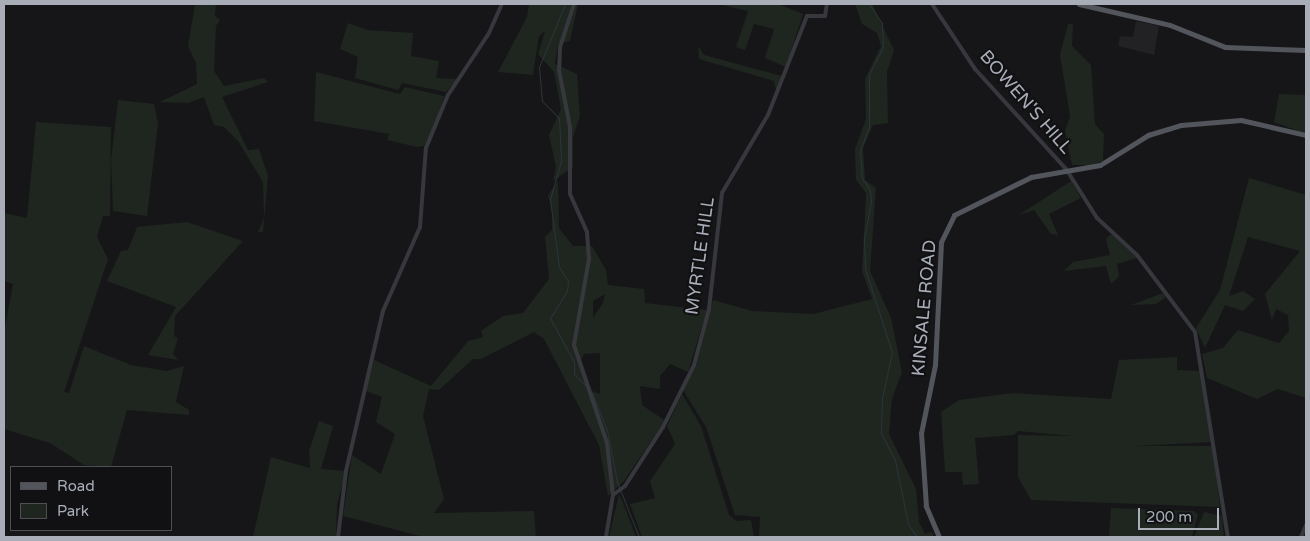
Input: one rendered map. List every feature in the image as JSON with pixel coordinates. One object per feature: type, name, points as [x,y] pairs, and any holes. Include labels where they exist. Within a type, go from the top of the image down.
[{"type":"main road","points":[[1079,4],[1170,25],[1225,47],[1306,50]]},
{"type":"main road","name":"KINSALE ROAD","points":[[939,537],[926,506],[920,442],[935,365],[945,228],[958,211],[1024,179],[1066,169],[1100,165],[1148,135],[1205,120],[1261,122],[1306,135]]},
{"type":"street","points":[[338,537],[346,471],[383,311],[420,227],[426,148],[448,94],[489,34],[502,4]]},
{"type":"street","points":[[574,4],[558,62],[570,127],[570,194],[589,239],[587,286],[574,339],[588,388],[606,438],[613,495],[606,537]]},
{"type":"street","name":"MYRTLE HILL","points":[[613,495],[620,491],[663,427],[694,365],[709,309],[722,193],[768,115],[807,16],[825,16],[827,4]]},
{"type":"street","name":"BOWEN'S HILL","points":[[932,4],[975,69],[1066,169],[1093,214],[1137,255],[1194,332],[1228,537]]},
{"type":"street","points":[[1301,537],[1306,525]]},
{"type":"shaded area","points":[[1136,21],[1159,26],[1154,55],[1118,46],[1120,36],[1133,37]]},
{"type":"green space","points":[[195,4],[216,4],[215,16],[220,20],[216,26],[214,71],[224,86],[264,78],[268,82],[222,97],[248,150],[259,149],[268,176],[263,232],[258,232],[264,218],[263,182],[238,141],[224,127],[214,125],[204,97],[188,103],[160,102],[197,84],[196,63],[188,46]]},
{"type":"green space","points":[[529,4],[578,4],[570,41],[558,44],[555,64],[577,74],[580,116],[573,137],[573,167],[553,181],[556,167],[549,135],[561,109],[554,72],[538,54],[545,31],[539,36],[533,75],[498,72],[527,17]]},
{"type":"green space","points":[[718,4],[778,4],[803,14],[786,67],[765,58],[774,29],[754,24],[745,50],[736,47],[748,11]]},
{"type":"green space","points":[[855,4],[872,4],[894,50],[887,72],[888,123],[873,125],[863,148],[865,180],[876,188],[870,271],[891,318],[902,372],[892,399],[889,434],[916,489],[919,522],[925,534],[931,532],[934,537],[759,537],[760,517],[735,515],[706,427],[683,390],[696,365],[713,300],[752,311],[813,314],[872,299],[862,271],[866,193],[856,180],[855,149],[866,119],[865,79],[881,46],[877,33],[862,24]]},
{"type":"green space","points":[[348,23],[367,30],[413,33],[411,56],[439,61],[436,78],[457,79],[446,92],[402,83],[398,90],[355,78],[358,57],[340,49]]},
{"type":"green space","points":[[1068,24],[1073,24],[1072,46],[1091,65],[1095,124],[1104,134],[1103,161],[1091,165],[1072,165],[1065,131],[1070,116],[1060,55]]},
{"type":"green space","points":[[698,46],[704,55],[782,76],[776,90],[774,81],[699,59]]},
{"type":"green space","points":[[316,72],[400,94],[405,87],[444,96],[432,135],[424,146],[417,147],[387,140],[389,134],[314,121]]},
{"type":"green space","points":[[1279,94],[1306,95],[1306,134],[1274,122]]},
{"type":"green space","points":[[118,100],[154,104],[158,123],[147,216],[113,211],[111,161]]},
{"type":"green space","points":[[36,122],[111,127],[110,216],[103,216],[97,237],[108,259],[64,392],[69,393],[84,346],[131,365],[167,371],[184,366],[176,402],[189,410],[189,415],[127,410],[111,466],[84,465],[50,443],[4,429],[4,332],[13,284],[4,281],[4,213],[27,218]]},
{"type":"green space","points":[[1249,178],[1306,195],[1306,398],[1278,389],[1257,399],[1207,378],[1202,354],[1223,348],[1238,330],[1279,343],[1289,331],[1288,315],[1276,309],[1272,320],[1265,294],[1300,251],[1248,237],[1229,296],[1243,291],[1255,299],[1243,311],[1225,305],[1205,348],[1196,328],[1220,290]]},
{"type":"green space","points":[[558,181],[559,228],[573,246],[592,246],[606,270],[608,285],[644,289],[645,303],[707,310],[688,372],[670,364],[660,376],[660,389],[640,386],[642,405],[664,420],[660,428],[624,481],[608,496],[599,445],[544,339],[534,332],[481,359],[473,359],[439,390],[429,389],[423,416],[444,499],[434,513],[534,511],[536,537],[424,537],[343,516],[352,455],[381,474],[395,434],[376,422],[382,397],[366,391],[374,360],[431,386],[468,341],[483,337],[481,331],[503,316],[523,313],[549,279],[545,237],[552,230],[552,212],[548,195]],"holes":[[[605,294],[603,303],[593,318],[593,301]],[[600,353],[600,394],[592,391],[581,360],[584,354]]]},
{"type":"green space","points":[[1071,181],[1081,198],[1049,214],[1058,235],[1051,234],[1034,210],[1019,215]]},
{"type":"green space","points":[[187,222],[243,241],[175,316],[174,336],[178,338],[173,354],[178,360],[148,355],[176,307],[107,281],[121,251],[128,250],[137,227]]},
{"type":"green space","points":[[1111,234],[1137,258],[1117,264],[1119,276],[1111,284],[1106,266],[1064,271],[1073,262],[1110,255],[1106,239]]},
{"type":"green space","points":[[1163,293],[1166,297],[1156,304],[1131,305]]},
{"type":"green space","points":[[1177,357],[1177,370],[1200,371],[1212,442],[1135,446],[1213,446],[1220,507],[1031,500],[1018,477],[1018,435],[1073,436],[1018,431],[1014,435],[975,438],[979,484],[963,485],[962,472],[945,472],[941,412],[959,400],[1013,393],[1111,399],[1119,360]]},
{"type":"green space","points":[[682,394],[701,426],[729,515],[736,521],[751,520],[754,537],[642,537],[630,504],[655,498],[650,481],[675,444],[667,426]]},
{"type":"green space","points":[[319,421],[333,426],[321,469],[346,471],[337,505],[336,537],[253,537],[271,457],[310,468],[309,451]]},
{"type":"green space","points":[[619,494],[624,505],[636,537],[609,537]]},
{"type":"green space","points":[[1111,508],[1194,511],[1198,515],[1192,537],[1109,537]]},
{"type":"green space","points":[[1204,512],[1222,516],[1224,537],[1194,537]]},
{"type":"waterway","points":[[565,4],[539,67],[542,101],[559,118],[561,161],[550,199],[559,267],[568,281],[567,291],[550,318],[574,362],[574,374],[586,386]]},
{"type":"waterway","points":[[869,4],[882,23],[883,47],[869,75],[869,127],[860,150],[862,178],[870,190],[871,202],[864,239],[865,269],[892,352],[882,398],[881,433],[895,460],[908,524],[917,537]]},
{"type":"waterway","points":[[592,393],[607,430],[617,482],[639,537]]}]
